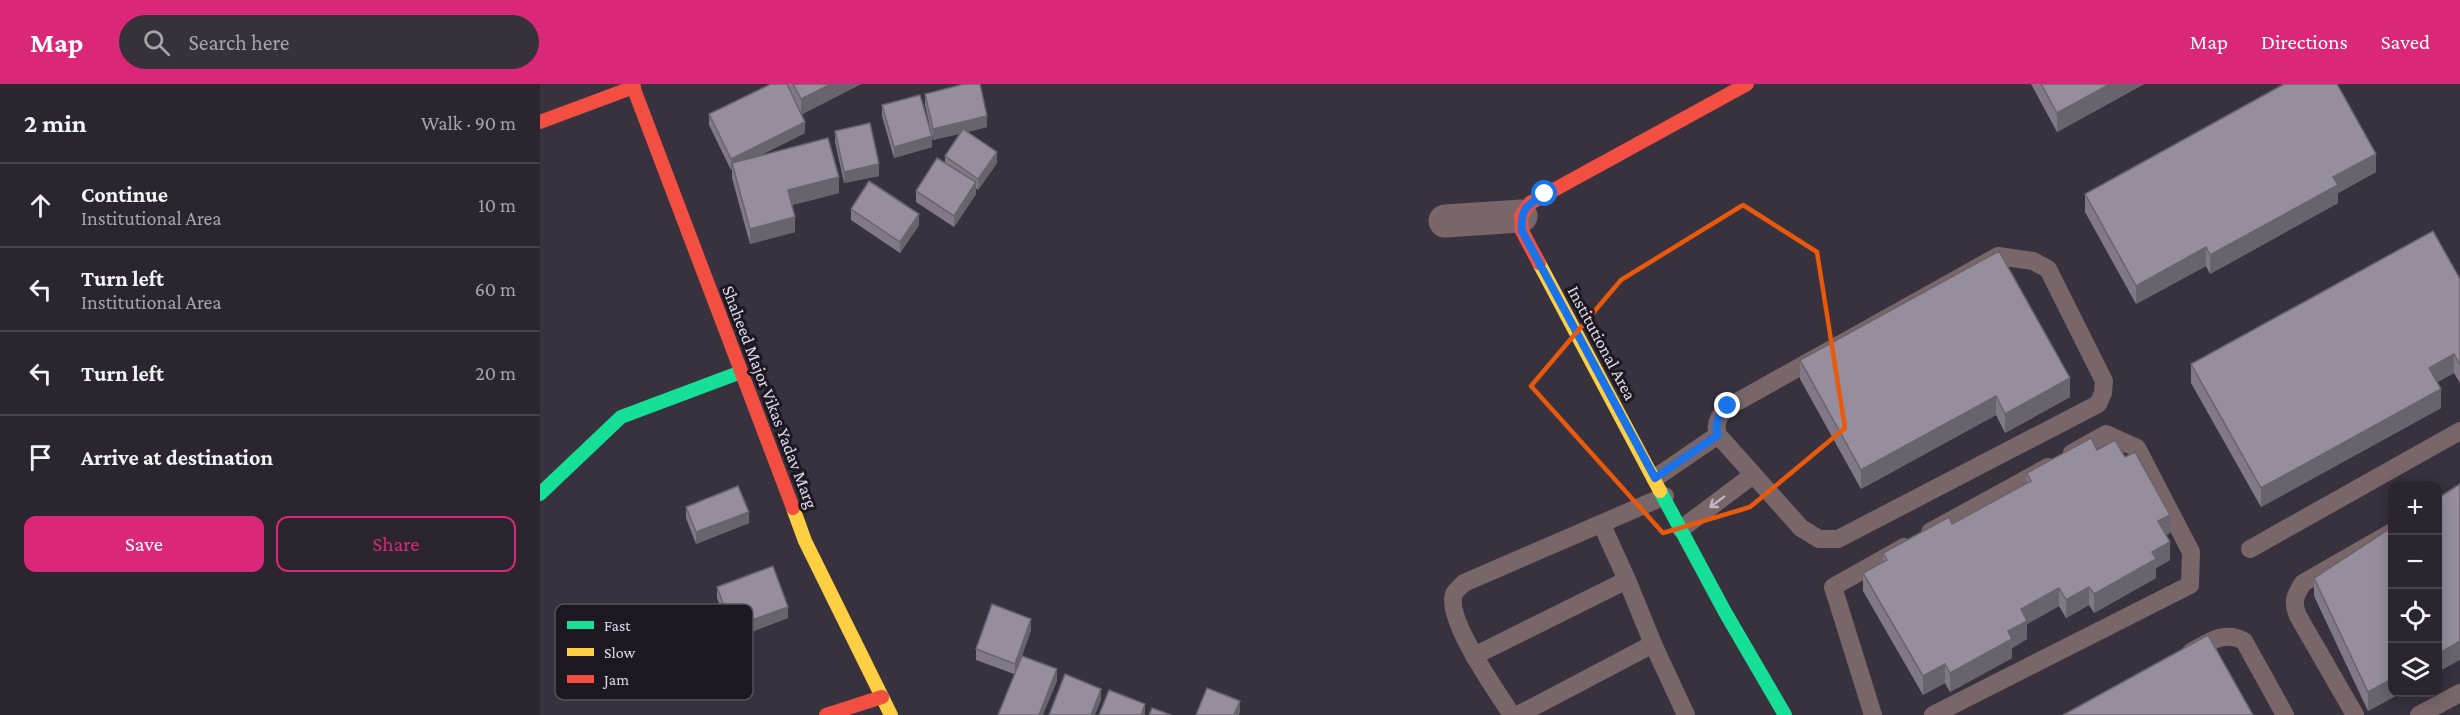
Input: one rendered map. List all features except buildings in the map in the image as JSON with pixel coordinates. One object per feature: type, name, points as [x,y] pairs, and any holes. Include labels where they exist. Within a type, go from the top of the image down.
[{"type":"street","points":[[1445,221],[1521,216],[1530,203],[1545,194],[1747,84]]},
{"type":"street","points":[[540,122],[633,86]]},
{"type":"street","name":"Shaheed Major Vikas Yadav Marg","points":[[633,86],[805,541],[891,715]]},
{"type":"street","name":"Institutional Area","points":[[1521,216],[1522,231],[1725,612],[1785,715]]},
{"type":"street","points":[[540,494],[621,417],[741,372]]},
{"type":"street","points":[[826,715],[882,697]]},
{"type":"lane","points":[[1998,256],[2033,261],[2048,269],[2104,381],[2103,393],[2098,404],[1838,539],[1819,539],[1801,528],[1753,475],[1718,435],[1716,429],[1718,419],[1728,406],[1998,256]]},
{"type":"lane","points":[[2250,549],[2460,431]]},
{"type":"lane","points":[[1873,715],[1833,587],[2106,434],[2137,448],[2191,552],[2190,585],[1933,715]]},
{"type":"lane","points":[[1655,478],[1718,435]]},
{"type":"lane","points":[[1682,528],[1753,475]]},
{"type":"lane","points":[[1512,715],[1474,656],[1453,611],[1454,593],[1464,583],[1665,496]]},
{"type":"lane","points":[[1602,525],[1686,715]]},
{"type":"lane","points":[[2355,715],[2298,616],[2294,607],[2295,596],[2302,583],[2388,534]]},
{"type":"lane","points":[[1474,656],[1627,580]]},
{"type":"lane","points":[[2176,660],[2218,637],[2234,636],[2244,641],[2285,715]]},
{"type":"lane","points":[[1518,715],[1653,644]]},
{"type":"lane","points":[[2419,715],[2460,693]]},
{"type":"highlighted area","points":[[1743,205],[1817,252],[1845,428],[1750,507],[1663,533],[1531,386],[1621,280]]},
{"type":"traffic: fast","points":[[540,494],[621,417],[741,372]]},
{"type":"traffic: fast","points":[[1660,491],[1725,612],[1785,715]]},
{"type":"traffic: slow","points":[[1539,263],[1660,491]]},
{"type":"traffic: slow","points":[[793,508],[805,541],[891,715]]},
{"type":"traffic: jam","points":[[632,84],[793,508]]},
{"type":"traffic: jam","points":[[1539,263],[1522,231],[1521,216],[1530,203],[1747,84]]},
{"type":"traffic: jam","points":[[540,122],[634,87]]},
{"type":"traffic: jam","points":[[826,715],[882,697]]},
{"type":"route","points":[[1545,194],[1530,203],[1521,216],[1522,231],[1627,430],[1655,478],[1718,435],[1716,429],[1718,419],[1728,406]]}]
